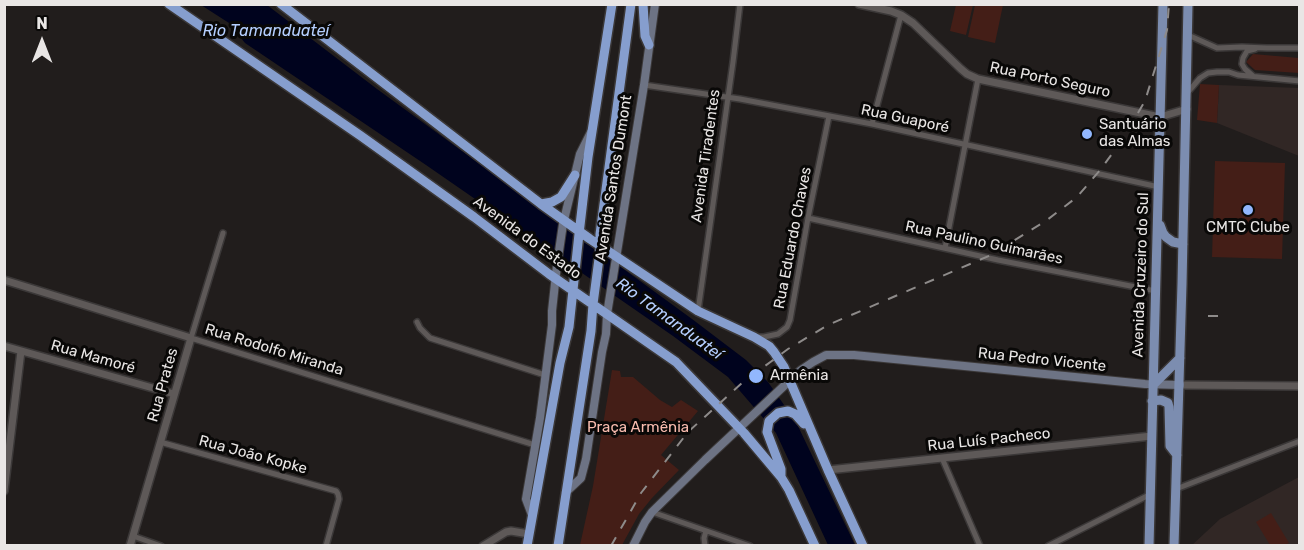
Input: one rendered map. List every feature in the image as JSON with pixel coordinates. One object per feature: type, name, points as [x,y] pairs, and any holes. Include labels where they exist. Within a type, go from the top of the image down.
[{"type":"highway","name":"Avenida do Estado","points":[[169,4],[369,142],[676,362],[744,433],[780,477],[789,490],[815,546]]},
{"type":"highway","points":[[281,4],[564,222],[616,259],[698,311],[763,342],[774,352],[790,380],[863,546]]},
{"type":"highway","name":"Avenida Santos Dumont","points":[[527,546],[560,363],[569,327],[591,131],[612,4]]},
{"type":"highway","name":"Avenida Santos Dumont","points":[[558,546],[591,331],[601,230],[631,4]]},
{"type":"highway","points":[[643,4],[645,36],[649,45]]},
{"type":"highway","points":[[541,204],[561,197],[575,175]]},
{"type":"highway","points":[[780,477],[781,469],[768,436],[769,421],[775,415],[788,411],[800,417],[809,433],[813,435]]},
{"type":"main road","name":"Avenida Santos Dumont","points":[[566,492],[578,482],[584,471],[655,4]]},
{"type":"main road","name":"Avenida Cruzeiro do Sul","points":[[1149,546],[1163,4]]},
{"type":"main road","points":[[1174,546],[1180,385],[1188,4]]},
{"type":"main road","name":"Avenida Santos Dumont","points":[[532,515],[526,499],[540,418],[557,265],[575,175],[583,147],[591,131]]},
{"type":"main road","points":[[1158,217],[1166,237],[1173,242],[1183,244]]},
{"type":"main road","name":"Rua Pedro Vicente","points":[[790,380],[819,358],[840,354],[1153,385],[1180,385]]},
{"type":"main road","points":[[1153,385],[1180,358]]},
{"type":"main road","points":[[633,546],[652,512],[737,428],[790,380]]},
{"type":"main road","points":[[1152,401],[1161,400],[1168,404],[1170,446],[1178,455]]},
{"type":"street","name":"Avenida Tiradentes","points":[[698,311],[740,4]]},
{"type":"street","name":"Rua Porto Seguro","points":[[859,4],[901,15],[913,23],[967,74],[978,79],[1161,117],[1186,109]]},
{"type":"street","points":[[872,124],[901,15]]},
{"type":"street","points":[[1188,35],[1216,48],[1299,48]]},
{"type":"street","points":[[1254,76],[1242,64],[1247,51],[1257,48]]},
{"type":"street","points":[[1187,93],[1200,78],[1208,73],[1229,72],[1238,75],[1299,81]]},
{"type":"street","points":[[945,248],[978,79]]},
{"type":"street","name":"Rua Guaporé","points":[[644,85],[872,124],[1159,187]]},
{"type":"street","name":"Rua Eduardo Chaves","points":[[753,337],[764,338],[778,334],[787,327],[790,320],[829,116]]},
{"type":"street","name":"Rua Paulino Guimarães","points":[[808,218],[1156,291]]},
{"type":"street","name":"Rua Prates","points":[[130,546],[223,232]]},
{"type":"street","name":"Rua Rodolfo Miranda","points":[[4,280],[535,444]]},
{"type":"street","points":[[417,322],[430,338],[545,375]]},
{"type":"street","name":"Rua Mamoré","points":[[4,346],[174,394]]},
{"type":"street","points":[[4,491],[21,351]]},
{"type":"street","name":"Rua Pedro Vicente","points":[[1180,385],[1299,386]]},
{"type":"street","name":"Rua Luís Pacheco","points":[[828,470],[1152,436]]},
{"type":"street","points":[[1176,489],[1299,441]]},
{"type":"street","name":"Rua João Kopke","points":[[160,442],[334,490],[339,499],[326,546]]},
{"type":"street","points":[[942,458],[980,546]]},
{"type":"street","points":[[1048,546],[1151,494]]},
{"type":"street","points":[[652,512],[750,546]]},
{"type":"street","points":[[705,546],[706,531]]},
{"type":"street","points":[[483,546],[506,532],[529,534]]},
{"type":"street","points":[[133,536],[161,546]]},
{"type":"shaded area","points":[[1219,85],[1299,88],[1299,156],[1217,123]]},
{"type":"shaded area","points":[[1299,477],[1299,545],[1191,546],[1220,519]]},
{"type":"green space","points":[[956,5],[973,5],[966,35],[950,31]]},
{"type":"green space","points":[[975,5],[1003,5],[995,43],[968,37]]},
{"type":"green space","points":[[1253,54],[1299,58],[1299,73],[1255,70],[1246,62]]},
{"type":"green space","points":[[1200,84],[1219,85],[1217,123],[1197,120]]},
{"type":"green space","name":"CMTC Clube","points":[[1215,161],[1285,163],[1282,259],[1212,257]]},
{"type":"green space","name":"Praça Armênia","points":[[612,370],[620,371],[621,377],[633,377],[672,407],[681,400],[698,411],[661,455],[679,470],[639,514],[622,545],[580,545],[593,486]]},
{"type":"green space","points":[[1271,513],[1289,543],[1270,545],[1256,522]]},
{"type":"water","name":"Rio Tamanduateí","points":[[201,5],[267,5],[377,89],[746,360],[768,382],[796,422],[855,545],[828,545],[776,433],[728,377],[673,336],[426,165],[245,43],[229,23]]},
{"type":"railway","points":[[611,546],[641,493],[688,432],[742,383],[788,349],[828,325],[991,255],[1047,220],[1077,197],[1122,140],[1145,101],[1167,30],[1169,4]]},
{"type":"railway","points":[[1208,316],[1219,316]]},
{"type":"place","name":"Santuário das Almas","points":[[1087,134]]},
{"type":"place","name":"CMTC Clube","points":[[1248,210]]},
{"type":"place","name":"Armênia","points":[[756,376]]}]
